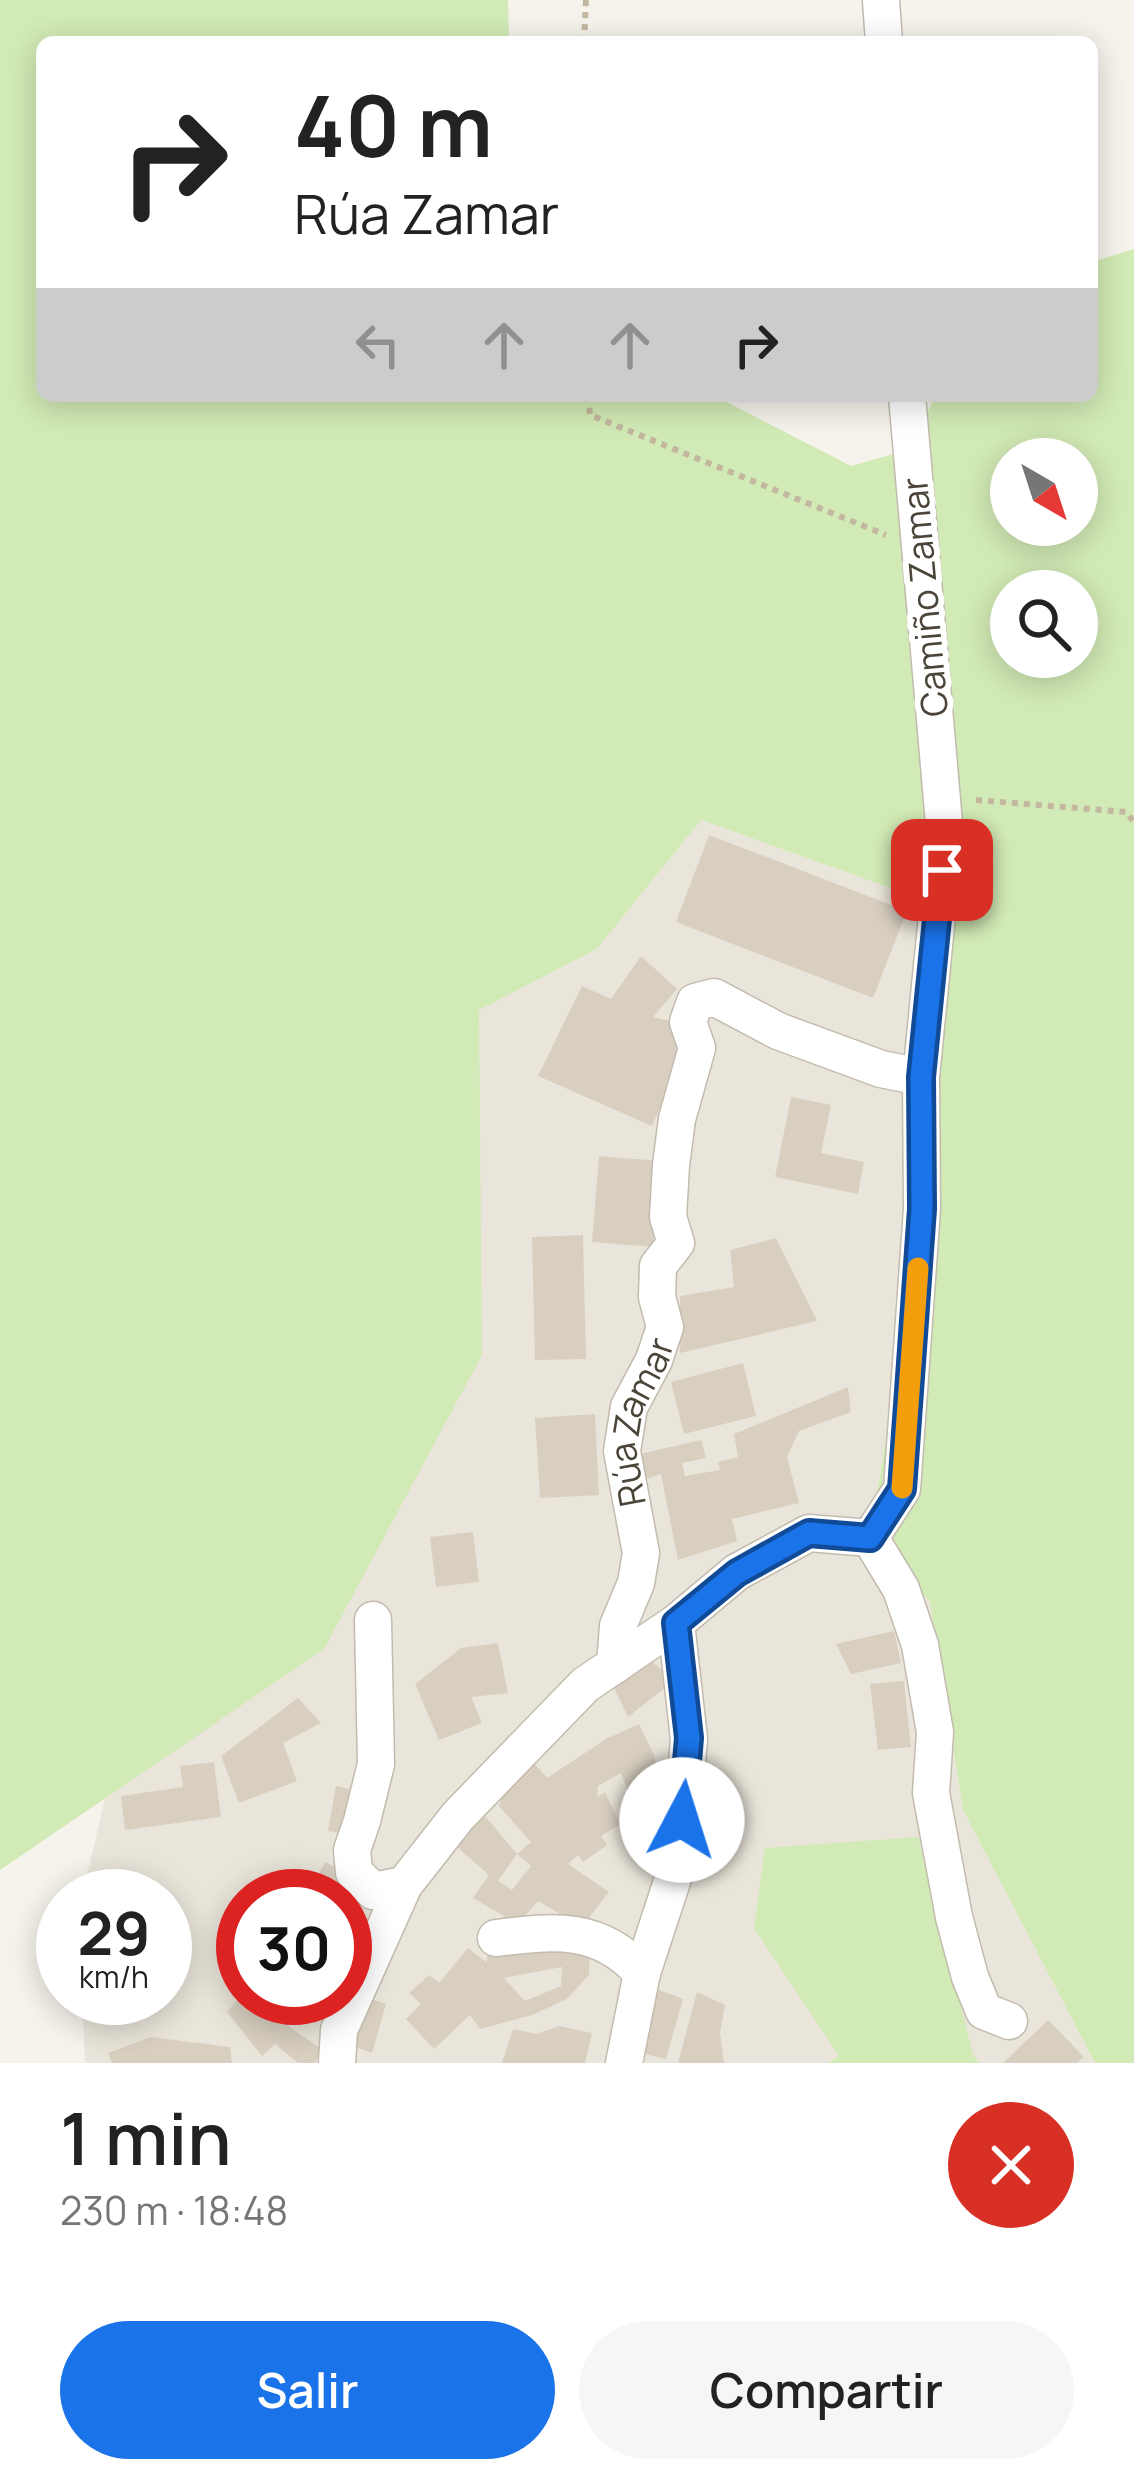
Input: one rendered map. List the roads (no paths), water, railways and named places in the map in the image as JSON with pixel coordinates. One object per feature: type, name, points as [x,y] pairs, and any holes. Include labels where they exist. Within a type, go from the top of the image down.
[{"type":"street","points":[[881,0],[884,36]]},
{"type":"street","name":"Camiño Zamar","points":[[907,402],[945,835],[921,1077]]},
{"type":"street","name":"Rúa Zamar","points":[[615,1665],[618,1626],[636,1583],[641,1553],[622,1450],[629,1407],[654,1360],[664,1327],[658,1266],[676,1244],[668,1217],[671,1166],[677,1119],[697,1048],[688,1022],[695,1002],[714,997],[778,1031],[881,1069],[921,1077]]},
{"type":"street","points":[[870,1538],[902,1489],[922,1209],[921,1077]]},
{"type":"street","points":[[337,2063],[339,2030],[404,1885],[458,1816],[585,1685],[676,1623],[737,1573],[809,1533],[870,1538]]},
{"type":"street","points":[[870,1538],[901,1589],[920,1645],[935,1732],[932,1793],[970,1977],[984,2011],[1009,2021]]},
{"type":"street","points":[[373,1620],[376,1764],[352,1850],[354,1872],[373,1891],[404,1885]]},
{"type":"street","points":[[624,2063],[642,1973],[679,1860],[689,1738],[676,1623]]},
{"type":"street","points":[[496,1938],[554,1931],[590,1938],[627,1956],[642,1973]]}]
